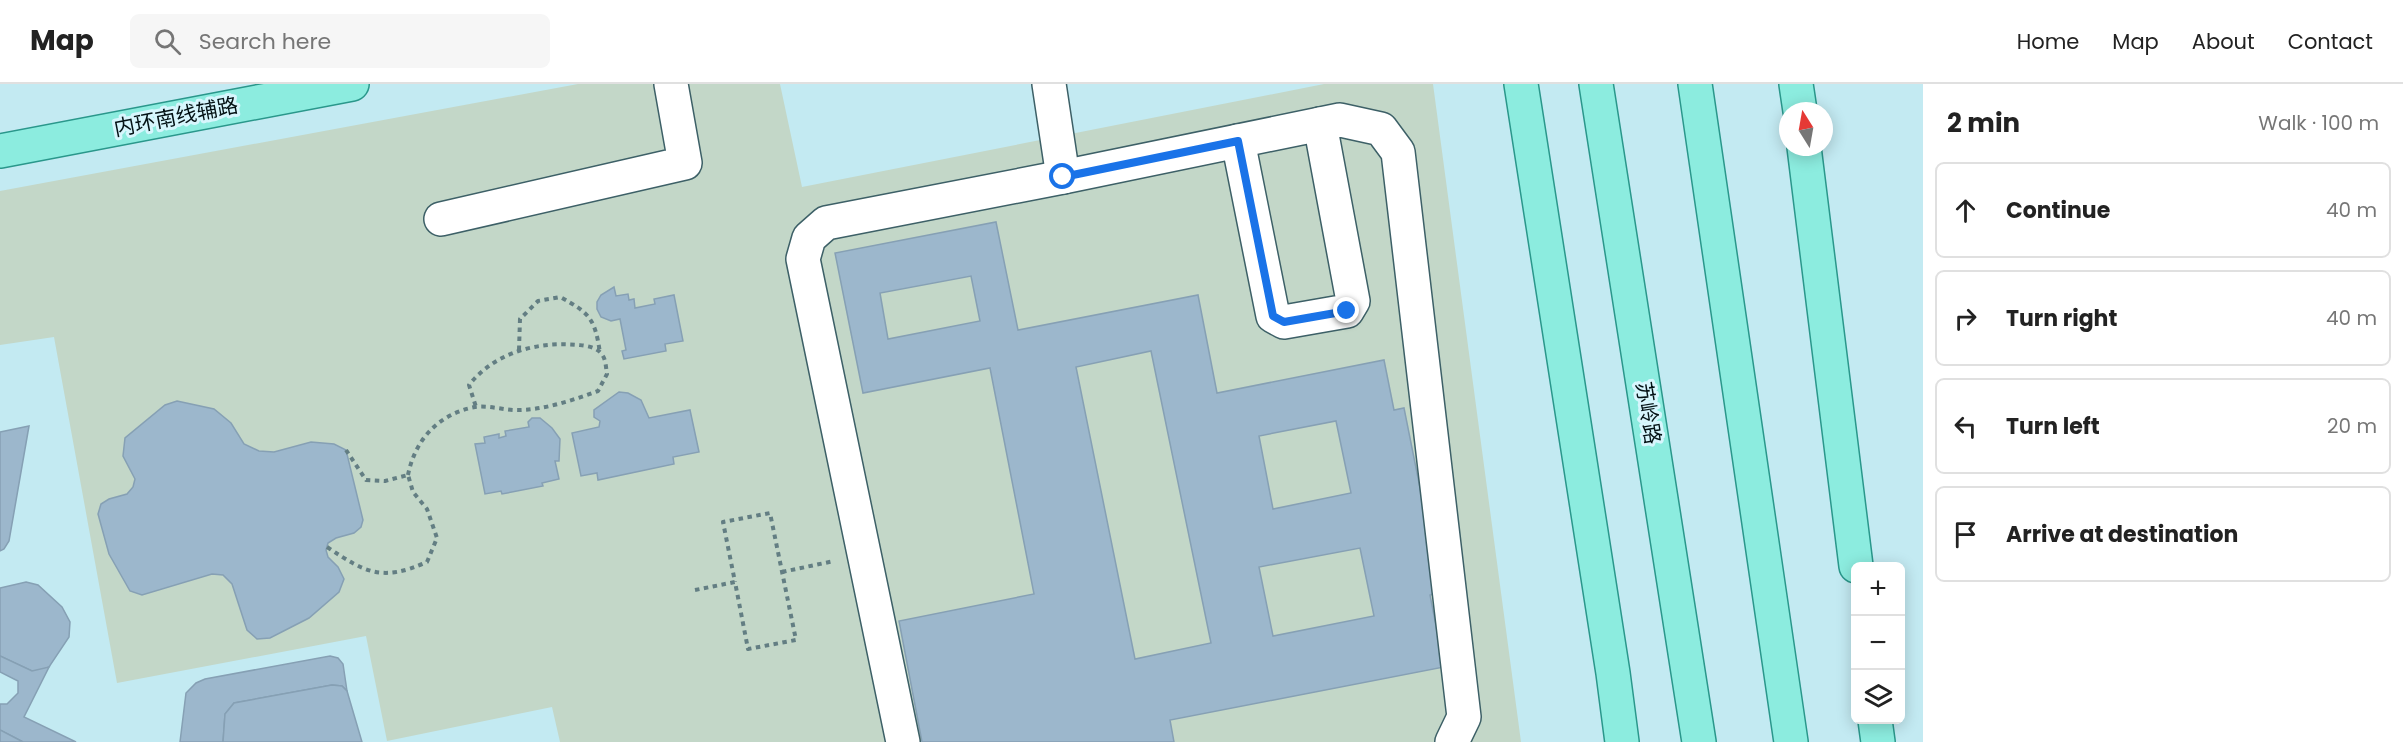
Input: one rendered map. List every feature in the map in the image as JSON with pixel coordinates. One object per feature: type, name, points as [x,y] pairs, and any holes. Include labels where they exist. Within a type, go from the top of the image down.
[{"type":"main road","name":"内环南线辅路","points":[[0,151],[352,84]]},
{"type":"main road","points":[[1521,84],[1610,650],[1622,742]]},
{"type":"main road","name":"苏岭路","points":[[1596,84],[1699,742]]},
{"type":"main road","points":[[1695,84],[1791,742]]},
{"type":"main road","points":[[1796,84],[1799,102]]},
{"type":"main road","points":[[1805,156],[1855,562]]},
{"type":"lane","points":[[441,219],[685,163],[671,84]]},
{"type":"lane","points":[[1049,84],[1063,177]]},
{"type":"lane","points":[[903,742],[803,259],[809,238],[826,223],[1340,120],[1381,129],[1398,152],[1464,717],[1452,742]]},
{"type":"lane","points":[[1238,141],[1273,316],[1284,322],[1347,311],[1353,301],[1320,124]]},
{"type":"path","points":[[519,350],[520,319],[538,301],[560,297],[584,310],[597,329],[600,353]]},
{"type":"path","points":[[327,547],[352,564],[379,573],[404,572],[427,562],[437,538],[427,508],[413,492],[408,475],[412,456],[430,429],[448,417],[476,407],[522,410],[564,403],[598,391],[607,374],[603,356],[592,347],[558,343],[519,350],[480,372],[469,385],[476,407]]},
{"type":"path","points":[[346,450],[366,480],[385,482],[408,475]]},
{"type":"path","points":[[770,513],[796,640],[748,649],[735,582],[723,522],[770,513]]},
{"type":"path","points":[[782,572],[864,555]]},
{"type":"path","points":[[695,590],[735,582]]},
{"type":"green space","points":[[578,84],[780,84],[802,187],[1324,84],[1433,84],[1521,742],[560,742],[552,707],[387,741],[366,636],[117,683],[54,337],[0,345],[0,191]]},
{"type":"building","points":[[996,222],[1018,330],[1198,295],[1217,393],[1384,360],[1394,410],[1404,408],[1441,593],[1430,595],[1444,667],[1170,720],[1174,742],[922,742],[899,621],[1034,594],[990,368],[863,393],[835,253]],"holes":[[[971,276],[980,321],[888,339],[880,293]],[[1151,351],[1211,643],[1135,659],[1076,367]],[[1336,421],[1351,493],[1273,509],[1259,436]],[[1360,548],[1374,616],[1273,636],[1259,567]]]},
{"type":"building","points":[[614,287],[616,296],[628,294],[629,300],[634,299],[635,308],[655,304],[654,299],[674,295],[683,341],[665,344],[666,351],[624,359],[622,351],[626,350],[620,319],[611,321],[601,317],[597,309],[597,302],[601,295]]},
{"type":"building","points":[[619,392],[628,393],[641,400],[649,418],[690,410],[699,452],[673,457],[674,464],[598,480],[597,473],[581,476],[572,433],[599,427],[600,421],[594,417],[594,410]]},
{"type":"building","points":[[177,401],[214,409],[231,423],[244,444],[259,451],[274,452],[311,442],[334,444],[346,450],[363,520],[361,527],[354,533],[328,543],[326,550],[328,557],[338,567],[344,579],[339,592],[309,618],[270,638],[257,639],[247,630],[232,584],[223,575],[212,574],[142,595],[130,591],[109,554],[98,514],[101,504],[127,494],[133,487],[135,479],[123,456],[125,438],[165,405]]},
{"type":"building","points":[[532,418],[540,418],[560,439],[559,461],[555,461],[559,479],[542,483],[543,486],[502,494],[501,491],[485,494],[475,444],[485,443],[484,437],[499,434],[499,438],[506,436],[505,431],[529,427],[528,422]]},
{"type":"building","points":[[29,426],[9,541],[0,551],[0,432]]},
{"type":"building","points":[[26,582],[38,585],[62,607],[70,622],[69,637],[49,667],[40,671],[32,671],[0,656],[0,588]]},
{"type":"building","points":[[0,656],[32,671],[49,667],[24,717],[76,742],[23,742],[0,730],[0,704],[7,704],[18,693],[18,681],[0,672]]},
{"type":"building","points":[[330,656],[338,658],[343,664],[347,691],[342,686],[332,685],[234,703],[225,714],[223,742],[180,742],[186,693],[196,683],[205,679]]},
{"type":"building","points":[[332,685],[342,686],[347,691],[362,742],[223,742],[225,714],[234,703]]},
{"type":"building","points":[[0,730],[23,742],[0,742]]},
{"type":"route","points":[[1063,177],[1238,141],[1273,316],[1284,322],[1347,311]]}]
